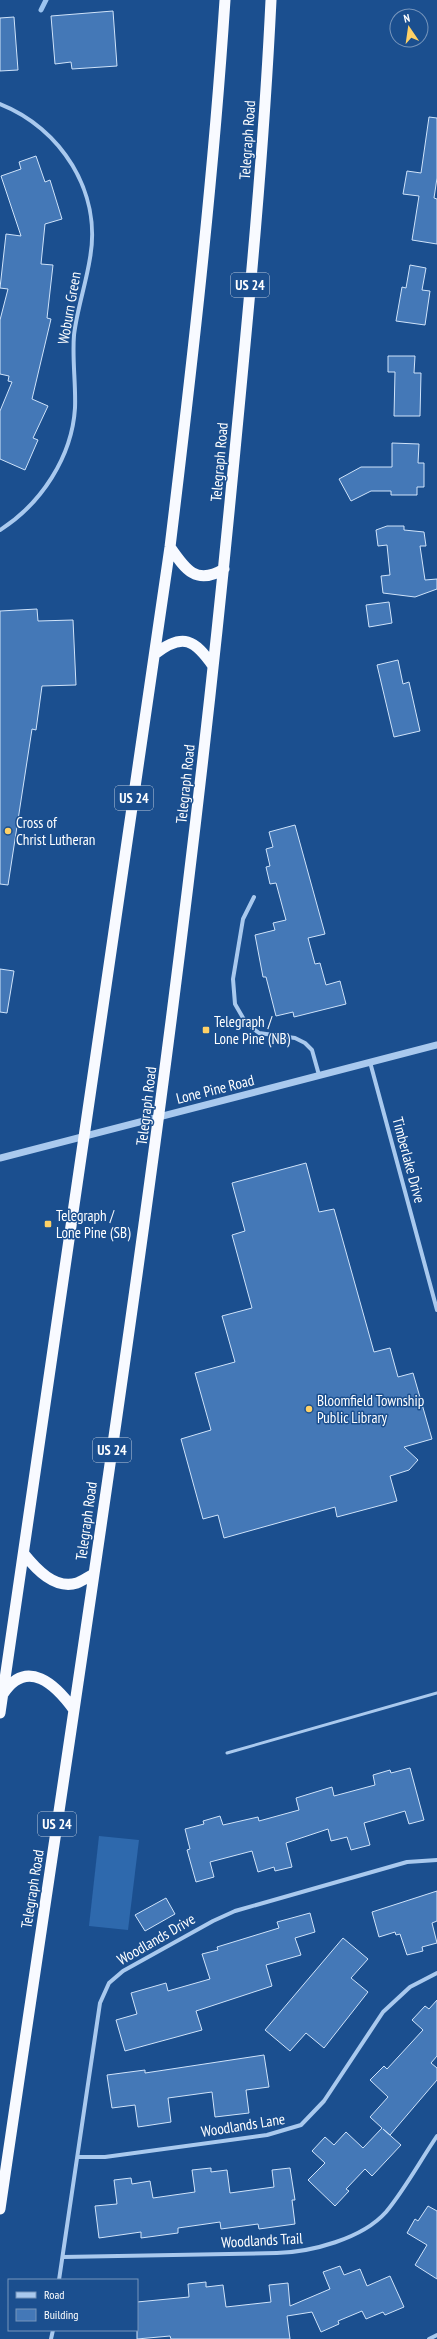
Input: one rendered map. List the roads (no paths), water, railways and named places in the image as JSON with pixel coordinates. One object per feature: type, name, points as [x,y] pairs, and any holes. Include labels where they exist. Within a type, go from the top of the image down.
[{"type":"highway","name":"US 24","points":[[0,1713],[170,547],[192,362],[220,72],[225,0]]},
{"type":"highway","name":"Telegraph Road","points":[[0,2209],[160,1117],[193,854],[224,569],[251,278],[271,0]]},
{"type":"highway","points":[[170,547],[186,568],[199,576],[214,575],[224,569]]},
{"type":"highway","points":[[155,654],[170,643],[186,641],[197,646],[213,666]]},
{"type":"highway","points":[[24,1554],[37,1571],[60,1583],[76,1583],[94,1574]]},
{"type":"highway","points":[[3,1695],[8,1686],[16,1681],[29,1676],[37,1677],[54,1686],[74,1710]]},
{"type":"street","name":"Woburn Green","points":[[0,104],[12,109],[44,130],[67,155],[77,172],[88,204],[92,240],[90,258],[81,295],[74,336],[75,409],[66,447],[53,475],[39,496],[24,512],[0,530]]},
{"type":"street","points":[[254,897],[243,919],[233,979],[235,1004],[246,1023],[260,1033],[295,1038],[305,1043],[312,1050],[319,1075]]},
{"type":"street","name":"Lone Pine Road","points":[[0,1158],[437,1045]]},
{"type":"street","name":"Timberlake Drive","points":[[370,1062],[437,1310]]},
{"type":"street","name":"Woodlands Drive","points":[[59,2279],[100,2003],[109,1983],[123,1970],[213,1920],[253,1904],[407,1862],[437,1860]]},
{"type":"street","name":"Woodlands Lane","points":[[78,2157],[105,2157],[267,2135],[301,2125],[324,2101],[383,2012],[410,1987],[437,1973]]},
{"type":"street","name":"Woodlands Trail","points":[[63,2257],[277,2253],[296,2252],[324,2246],[368,2227],[386,2212],[437,2136]]},
{"type":"street","points":[[429,2339],[437,2335]]},
{"type":"lane","points":[[227,1753],[437,1693]]},
{"type":"waterway","points":[[41,10],[46,0]]},
{"type":"place","name":"Cross of Christ Lutheran","points":[[8,831]]},
{"type":"place","name":"Telegraph / Lone Pine (NB)","points":[[206,1030]]},
{"type":"place","name":"Telegraph / Lone Pine (SB)","points":[[48,1224]]},
{"type":"place","name":"Bloomfield Township Public Library","points":[[309,1409]]}]
